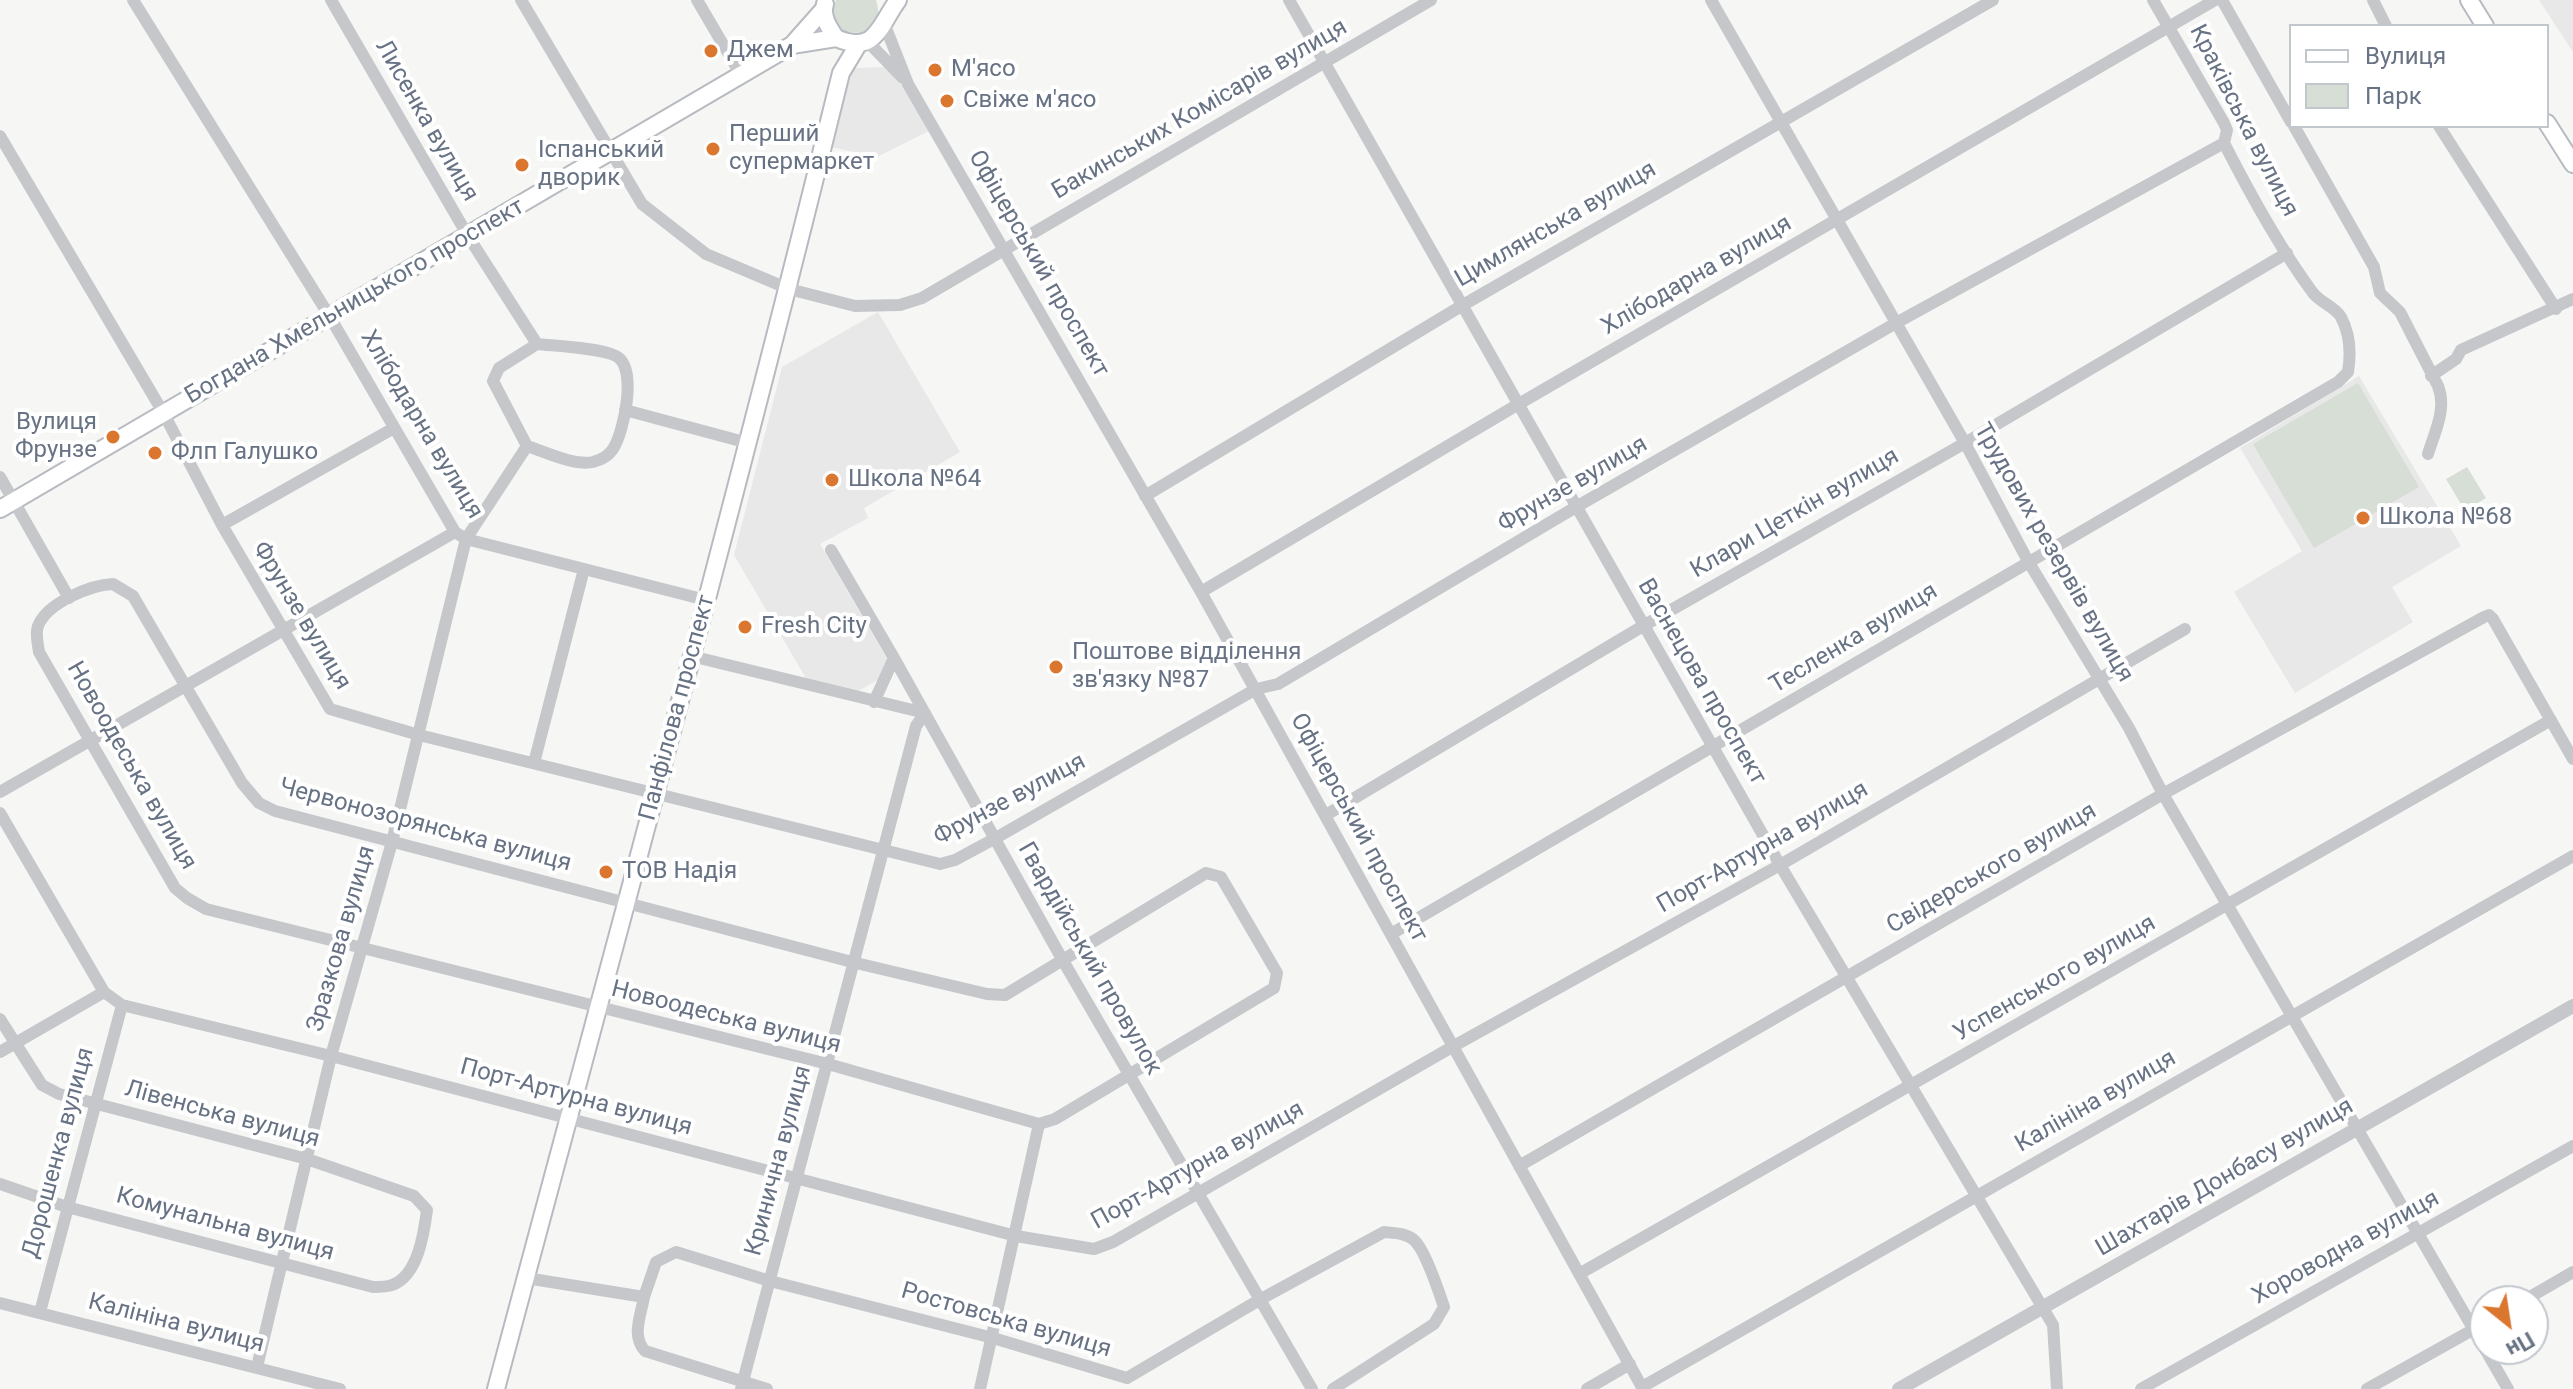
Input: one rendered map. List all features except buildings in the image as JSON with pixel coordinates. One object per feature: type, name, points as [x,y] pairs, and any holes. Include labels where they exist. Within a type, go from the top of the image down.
[{"type":"main road","points":[[2469,0],[2484,24]]},
{"type":"main road","points":[[792,45],[825,5]]},
{"type":"main road","name":"Панфілова проспект","points":[[496,1389],[628,903],[789,289],[841,73],[836,38],[827,26],[825,5]]},
{"type":"main road","name":"Панфілова проспект","points":[[841,73],[863,42],[878,35],[889,9]]},
{"type":"main road","points":[[792,45],[836,38],[863,42]]},
{"type":"main road","name":"Богдана Хмельницького проспект","points":[[7,505],[792,45]]},
{"type":"main road","points":[[2549,126],[2573,164]]},
{"type":"street","name":"Хлібодарна вулиця","points":[[133,0],[461,535],[706,600]]},
{"type":"street","name":"Лисенка вулиця","points":[[331,0],[468,236],[537,344]]},
{"type":"street","name":"Бакинських Комісарів вулиця","points":[[521,0],[642,204],[706,254],[789,289],[855,306],[900,305],[922,298],[1431,0]]},
{"type":"street","points":[[697,0],[741,75]]},
{"type":"street","name":"Васнецова проспект","points":[[1289,0],[1780,865],[2053,1325],[2057,1389]]},
{"type":"street","name":"Трудових резервів вулиця","points":[[1711,0],[1965,443],[2028,561],[2129,728],[2163,794],[2419,1233],[2469,1310]]},
{"type":"street","name":"Цимлянська вулиця","points":[[1145,496],[1463,305],[1993,0]]},
{"type":"street","name":"Краківська вулиця","points":[[2153,0],[2224,123],[2227,130],[2224,143],[2287,253],[2315,296],[2343,320],[2350,358],[2348,372],[2338,382]]},
{"type":"street","name":"Хлібодарна вулиця","points":[[1201,592],[2215,0]]},
{"type":"street","points":[[2222,0],[2289,119]]},
{"type":"street","points":[[2373,0],[2385,24]]},
{"type":"street","points":[[889,9],[908,84]]},
{"type":"street","points":[[863,42],[908,84]]},
{"type":"street","name":"Офіцерський проспект","points":[[908,84],[1256,689],[1642,1388]]},
{"type":"street","points":[[2294,128],[2374,267],[2380,293],[2400,312],[2442,398],[2428,454]]},
{"type":"street","points":[[2440,128],[2556,309]]},
{"type":"street","name":"Фрунзе вулиця","points":[[0,136],[164,414],[222,525],[330,709],[419,735],[940,864],[955,860],[994,839],[1256,689],[1278,684],[1576,507],[1896,323],[2224,143]]},
{"type":"street","name":"Клари Цеткін вулиця","points":[[1326,815],[1643,626],[1965,443],[2287,253]]},
{"type":"street","points":[[2431,376],[2456,359],[2461,350],[2573,299]]},
{"type":"street","points":[[537,344],[619,357],[628,375],[625,410],[614,448],[596,461],[581,462],[527,446],[493,381],[499,368],[537,344]]},
{"type":"street","name":"Тесленка вулиця","points":[[1391,934],[2338,382]]},
{"type":"street","points":[[625,410],[748,443]]},
{"type":"street","points":[[222,525],[394,428]]},
{"type":"street","name":"Зразкова вулиця","points":[[257,1367],[331,1056],[419,735],[461,535],[527,446]]},
{"type":"street","points":[[0,477],[7,505],[69,598]]},
{"type":"street","points":[[0,792],[283,630],[461,535]]},
{"type":"street","name":"Гвардійський провулок","points":[[831,550],[1062,959],[1312,1389]]},
{"type":"street","points":[[534,763],[584,569]]},
{"type":"street","name":"Червонозорянська вулиця","points":[[69,598],[95,585],[113,584],[133,596],[242,783],[259,803],[275,811],[856,963],[987,994],[1005,995],[1062,959]]},
{"type":"street","name":"Новоодеська вулиця","points":[[69,598],[45,614],[36,630],[39,652],[175,888],[206,909],[828,1064],[1039,1124]]},
{"type":"street","name":"Свідерського вулиця","points":[[1519,1166],[2163,794],[2489,615],[2551,720]]},
{"type":"street","name":"Порт-Артурна вулиця","points":[[0,813],[104,992],[122,1005],[331,1056],[1016,1236],[1094,1249],[1113,1242],[1199,1194],[1452,1047],[1780,865],[2185,629]]},
{"type":"street","points":[[691,656],[925,713]]},
{"type":"street","points":[[874,702],[894,658]]},
{"type":"street","name":"Кринична вулиця","points":[[742,1386],[856,963],[881,851],[916,726],[925,713]]},
{"type":"street","points":[[2551,720],[2573,759]]},
{"type":"street","name":"Успенського вулиця","points":[[1579,1274],[2551,720]]},
{"type":"street","name":"Калініна вулиця","points":[[1642,1388],[2573,856]]},
{"type":"street","points":[[980,1389],[1039,1124],[1055,1119],[1274,988],[1277,973],[1221,877],[1206,873],[1062,959]]},
{"type":"street","points":[[0,1052],[104,992]]},
{"type":"street","name":"Дорошенка вулиця","points":[[40,1312],[122,1005]]},
{"type":"street","name":"Шахтарів Донбасу вулиця","points":[[1899,1389],[2573,1006]]},
{"type":"street","name":"Лівенська вулиця","points":[[0,1019],[42,1085],[59,1094],[307,1159],[414,1196],[427,1210],[422,1245]]},
{"type":"street","name":"Хороводна вулиця","points":[[2141,1389],[2573,1146]]},
{"type":"street","name":"Комунальна вулиця","points":[[0,1184],[67,1207],[373,1287],[394,1285],[407,1274],[422,1245]]},
{"type":"street","name":"Ростовська вулиця","points":[[767,1389],[742,1386],[645,1351],[640,1346],[637,1335],[644,1297],[656,1262],[676,1252],[770,1281],[993,1338],[1127,1378],[1261,1299],[1384,1232],[1401,1234],[1415,1241],[1444,1307],[1434,1324],[1333,1389]]},
{"type":"street","points":[[2549,1286],[2573,1272]]},
{"type":"street","points":[[526,1278],[644,1297]]},
{"type":"street","name":"Калініна вулиця","points":[[0,1303],[340,1389]]},
{"type":"street","points":[[2367,1389],[2469,1332]]},
{"type":"street","points":[[1587,1389],[1630,1364]]},
{"type":"street","name":"Трудових резервів вулиця","points":[[2494,1365],[2508,1389]]},
{"type":"shaded area","points":[[2539,0],[2573,0],[2573,52]]},
{"type":"shaded area","points":[[887,67],[931,130],[877,157],[831,147],[853,68]]},
{"type":"shaded area","name":"Школа №64","points":[[878,312],[960,452],[864,508],[868,518],[820,544],[894,671],[853,694],[807,680],[734,555],[782,367]]},
{"type":"shaded area","name":"Школа №68","points":[[2359,376],[2461,546],[2392,587],[2413,622],[2295,693],[2234,592],[2302,551],[2240,448]]},
{"type":"green space","points":[[836,0],[876,0],[878,15],[875,23],[863,33],[845,32],[834,18]]},
{"type":"green space","points":[[2358,383],[2419,487],[2314,548],[2253,444]]},
{"type":"green space","points":[[2467,467],[2486,498],[2465,511],[2446,479]]},
{"type":"place","name":"Джем","points":[[711,51]]},
{"type":"place","name":"М'ясо","points":[[935,70]]},
{"type":"place","name":"Свіже м'ясо","points":[[947,101]]},
{"type":"place","name":"Перший супермаркет","points":[[713,149]]},
{"type":"place","name":"Іспанський дворик","points":[[522,165]]},
{"type":"place","name":"Вулиця Фрунзе","points":[[113,437]]},
{"type":"place","name":"Флп Галушко","points":[[155,453]]},
{"type":"place","name":"Школа №64","points":[[832,480]]},
{"type":"place","name":"Школа №68","points":[[2363,518]]},
{"type":"place","name":"Fresh City","points":[[745,627]]},
{"type":"place","name":"Поштове відділення зв'язку №87","points":[[1056,667]]},
{"type":"place","name":"ТОВ Надія","points":[[606,872]]}]
